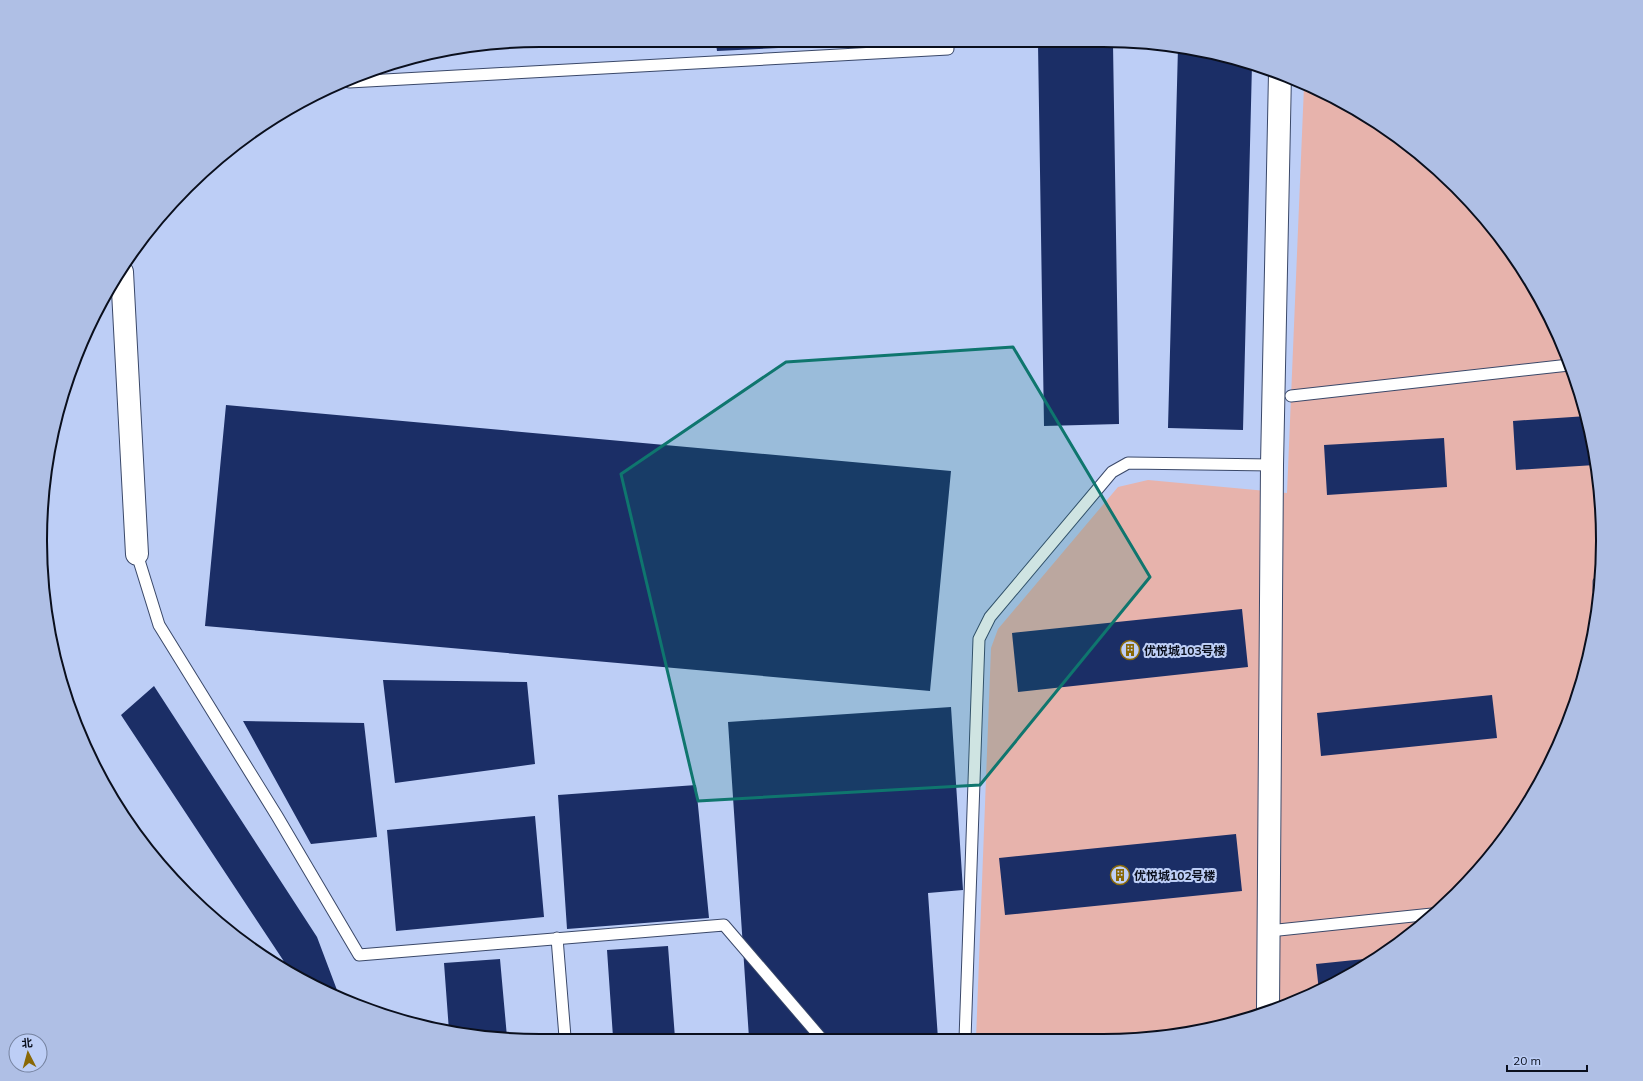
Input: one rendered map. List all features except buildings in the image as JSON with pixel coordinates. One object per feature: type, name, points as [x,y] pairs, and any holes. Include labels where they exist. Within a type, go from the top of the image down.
[{"type":"street","points":[[1268,1005],[1272,465],[1280,81]]},
{"type":"street","points":[[122,279],[137,554]]},
{"type":"lane","points":[[361,81],[948,49],[948,47]]},
{"type":"lane","points":[[1291,396],[1563,366]]},
{"type":"lane","points":[[965,1034],[979,639],[990,617],[1112,472],[1128,463],[1272,465]]},
{"type":"lane","points":[[137,554],[159,625],[277,816],[359,955],[724,925],[817,1034]]},
{"type":"lane","points":[[1269,931],[1425,915]]},
{"type":"lane","points":[[557,938],[564,1034]]},
{"type":"highlighted area","points":[[1013,347],[1150,577],[980,785],[698,801],[621,474],[786,362]]},
{"type":"shaded area","points":[[1304,91],[1349,113],[1377,130],[1428,169],[1474,215],[1494,240],[1513,266],[1545,322],[1570,382],[1579,413],[1587,444],[1595,508],[1595,573],[1592,605],[1587,637],[1570,699],[1545,759],[1530,787],[1513,815],[1474,866],[1428,912],[1377,951],[1349,968],[1321,983],[1261,1008],[1199,1025],[1135,1033],[976,1034],[991,648],[998,629],[1118,487],[1148,480],[1287,493]]},
{"type":"place","name":"优悦城103号楼","points":[[1130,650]]},
{"type":"place","name":"优悦城102号楼","points":[[1120,875]]}]
